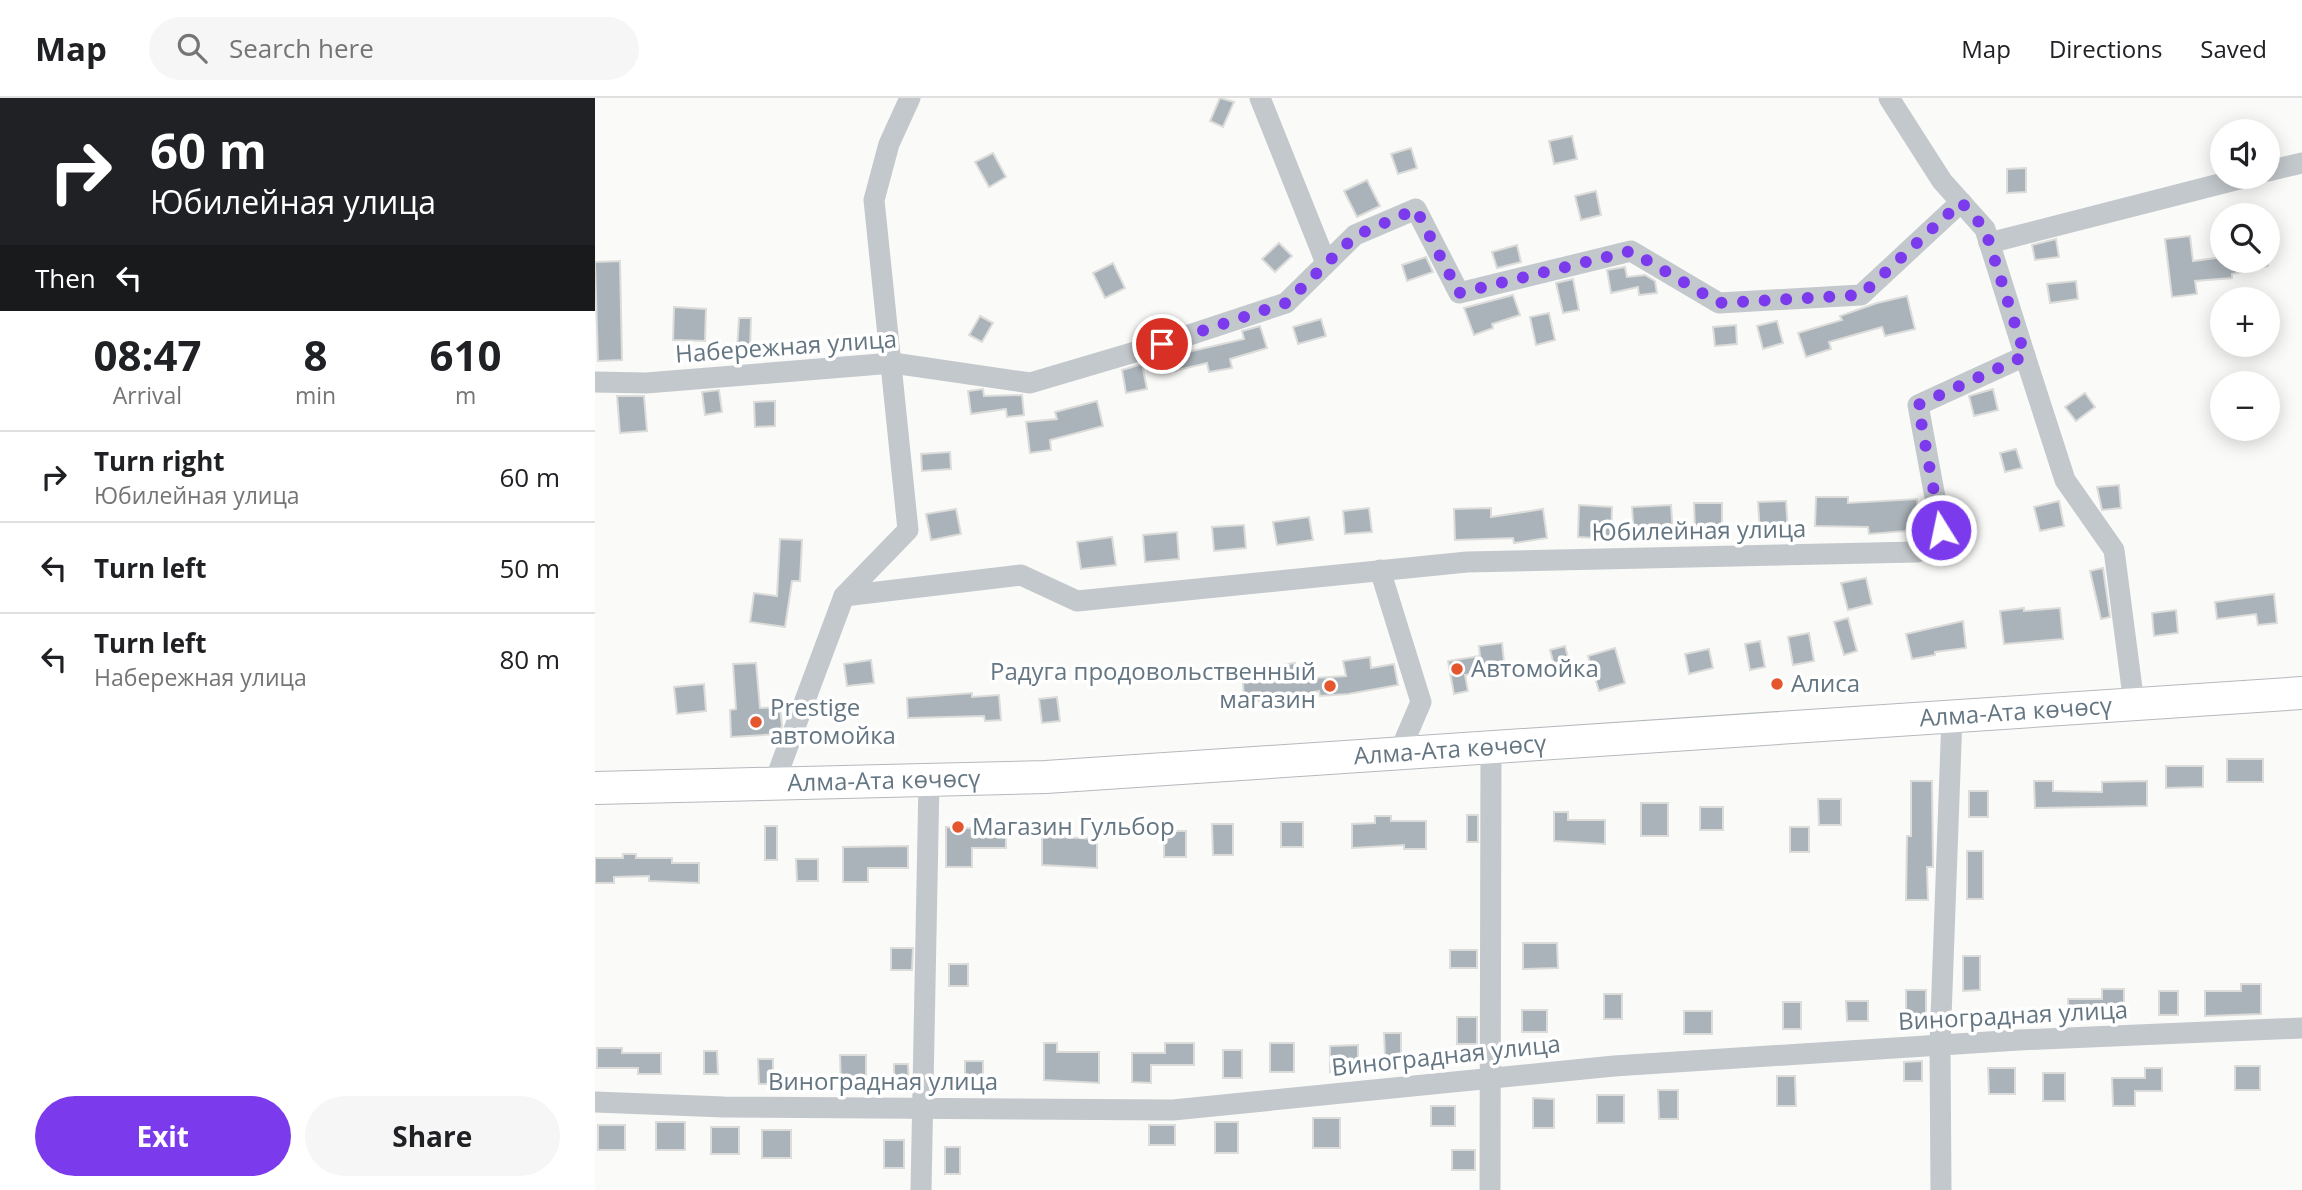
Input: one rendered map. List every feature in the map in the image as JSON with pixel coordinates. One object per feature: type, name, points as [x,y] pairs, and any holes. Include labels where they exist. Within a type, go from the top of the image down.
[{"type":"highway","name":"Алма-Ата көчөсү","points":[[595,788],[773,786],[1164,770],[1400,751],[2302,693]]},
{"type":"street","points":[[773,786],[844,596],[908,530],[893,363],[874,200],[889,144],[910,98]]},
{"type":"street","points":[[1260,98],[1327,263]]},
{"type":"street","points":[[1889,98],[1942,181],[1985,229],[2065,480],[2114,550],[2134,704]]},
{"type":"street","points":[[2280,168],[2302,163]]},
{"type":"street","points":[[1989,243],[2210,186]]},
{"type":"street","name":"Набережная улица","points":[[595,382],[646,383],[893,363],[1030,383],[1162,344],[1286,303],[1355,236],[1416,209],[1459,293],[1631,251],[1719,303],[1861,295],[1961,202]]},
{"type":"street","name":"Юбилейная улица","points":[[844,596],[1021,575],[1077,601],[1468,562],[1917,552],[1941,530],[1918,405],[2025,356]]},
{"type":"street","points":[[1380,570],[1421,702],[1400,751]]},
{"type":"street","points":[[1941,1190],[1940,1045],[1952,716]]},
{"type":"street","points":[[1490,1190],[1491,745]]},
{"type":"street","points":[[921,1190],[929,781]]},
{"type":"street","name":"Виноградная улица","points":[[595,1102],[724,1107],[1173,1110],[1614,1066],[1940,1045],[2302,1028]]},
{"type":"building","points":[[1220,98],[1234,102],[1223,127],[1210,121]]},
{"type":"building","points":[[1572,136],[1577,159],[1554,164],[1549,141]]},
{"type":"building","points":[[1411,148],[1417,168],[1398,174],[1391,154]]},
{"type":"building","points":[[993,153],[1006,177],[989,187],[975,162]]},
{"type":"building","points":[[2026,168],[2026,192],[2007,193],[2007,169]]},
{"type":"building","points":[[1367,180],[1380,206],[1357,217],[1344,191]]},
{"type":"building","points":[[1596,191],[1601,215],[1581,220],[1575,196]]},
{"type":"building","points":[[2190,236],[2193,261],[2210,259],[2210,273],[2236,273],[2232,274],[2232,278],[2195,281],[2197,294],[2172,297],[2165,239]]},
{"type":"building","points":[[2056,239],[2059,257],[2035,260],[2032,245]]},
{"type":"building","points":[[1279,243],[1292,256],[1275,272],[1262,259]]},
{"type":"building","points":[[1517,245],[1521,262],[1497,268],[1492,252]]},
{"type":"building","points":[[1426,257],[1433,272],[1407,281],[1402,265]]},
{"type":"building","points":[[620,261],[622,360],[598,361],[595,262]]},
{"type":"building","points":[[1113,263],[1125,288],[1105,298],[1093,273]]},
{"type":"building","points":[[1625,267],[1627,277],[1645,275],[1655,281],[1657,293],[1639,295],[1638,287],[1611,293],[1607,270]]},
{"type":"building","points":[[1573,279],[1579,310],[1563,313],[1556,283]]},
{"type":"building","points":[[2076,281],[2078,299],[2050,303],[2047,284]]},
{"type":"building","points":[[1513,295],[1520,315],[1492,324],[1493,328],[1474,335],[1464,308]]},
{"type":"building","points":[[1907,296],[1915,329],[1885,336],[1882,327],[1829,342],[1831,349],[1806,357],[1798,333],[1842,320],[1840,316],[1877,303]]},
{"type":"building","points":[[674,307],[706,309],[705,341],[673,340]]},
{"type":"building","points":[[1549,313],[1555,340],[1536,345],[1530,317]]},
{"type":"building","points":[[980,316],[993,323],[982,342],[969,335]]},
{"type":"building","points":[[739,318],[751,318],[750,351],[737,350]]},
{"type":"building","points":[[1321,319],[1326,336],[1298,344],[1293,327]]},
{"type":"building","points":[[1777,321],[1783,343],[1763,349],[1757,326]]},
{"type":"building","points":[[1736,325],[1737,344],[1715,346],[1713,327]]},
{"type":"building","points":[[1260,326],[1267,348],[1230,359],[1232,368],[1209,372],[1207,363],[1166,373],[1162,358],[1244,339],[1242,331]]},
{"type":"building","points":[[1142,364],[1147,389],[1126,393],[1122,370]]},
{"type":"building","points":[[983,389],[984,396],[1022,395],[1024,415],[1007,417],[1006,409],[971,414],[968,391]]},
{"type":"building","points":[[1993,389],[1998,410],[1974,416],[1969,396]]},
{"type":"building","points":[[719,390],[722,412],[705,415],[702,392]]},
{"type":"building","points":[[2085,393],[2095,407],[2076,421],[2065,407]]},
{"type":"building","points":[[617,396],[644,396],[647,431],[620,433]]},
{"type":"building","points":[[775,401],[775,426],[755,427],[754,402]]},
{"type":"building","points":[[1097,401],[1103,426],[1050,440],[1051,450],[1030,453],[1026,422],[1057,419],[1055,412]]},
{"type":"building","points":[[2016,449],[2022,468],[2005,472],[2000,453]]},
{"type":"building","points":[[950,452],[951,469],[922,471],[921,454]]},
{"type":"building","points":[[2119,485],[2121,508],[2102,510],[2097,487]]},
{"type":"building","points":[[1816,497],[1848,497],[1848,503],[1917,499],[1919,530],[1869,534],[1868,527],[1815,526]]},
{"type":"building","points":[[1786,501],[1788,531],[1760,533],[1758,502]]},
{"type":"building","points":[[2059,501],[2064,526],[2040,531],[2034,507]]},
{"type":"building","points":[[1694,503],[1722,503],[1722,531],[1695,531]]},
{"type":"building","points":[[1579,505],[1612,507],[1611,539],[1578,537]]},
{"type":"building","points":[[1671,505],[1673,534],[1634,536],[1632,507]]},
{"type":"building","points":[[1369,508],[1372,532],[1345,534],[1343,511]]},
{"type":"building","points":[[1491,508],[1491,517],[1543,509],[1547,538],[1514,543],[1513,538],[1455,540],[1454,509]]},
{"type":"building","points":[[956,509],[961,534],[931,540],[926,514]]},
{"type":"building","points":[[1309,517],[1313,540],[1277,545],[1273,522]]},
{"type":"building","points":[[1244,525],[1246,548],[1214,551],[1212,527]]},
{"type":"building","points":[[1177,532],[1179,559],[1145,562],[1143,535]]},
{"type":"building","points":[[1112,537],[1116,565],[1081,569],[1077,542]]},
{"type":"building","points":[[780,539],[802,540],[800,581],[792,581],[785,627],[750,622],[754,593],[777,596]]},
{"type":"building","points":[[2103,568],[2110,617],[2101,619],[2090,571]]},
{"type":"building","points":[[1866,578],[1872,604],[1848,610],[1841,583]]},
{"type":"building","points":[[2274,594],[2277,623],[2258,625],[2256,614],[2217,619],[2215,602]]},
{"type":"building","points":[[2024,608],[2024,611],[2060,608],[2063,639],[2004,644],[2000,611]]},
{"type":"building","points":[[2176,610],[2178,633],[2154,636],[2152,613]]},
{"type":"building","points":[[1848,618],[1857,651],[1844,655],[1834,622]]},
{"type":"building","points":[[1963,621],[1966,648],[1935,652],[1935,655],[1912,659],[1906,634]]},
{"type":"building","points":[[1809,633],[1814,661],[1793,665],[1788,637]]},
{"type":"building","points":[[1760,641],[1765,667],[1750,670],[1745,644]]},
{"type":"building","points":[[1502,643],[1505,671],[1465,675],[1468,691],[1454,694],[1448,661],[1480,656],[1479,646]]},
{"type":"building","points":[[1565,646],[1571,668],[1556,672],[1550,650]]},
{"type":"building","points":[[1615,648],[1625,683],[1599,691],[1588,656]]},
{"type":"building","points":[[1709,649],[1713,668],[1689,674],[1685,654]]},
{"type":"building","points":[[1370,657],[1371,668],[1394,664],[1398,685],[1348,694],[1320,696],[1319,691],[1268,702],[1244,702],[1243,682],[1285,681],[1282,665],[1295,663],[1298,679],[1346,676],[1343,661]]},
{"type":"building","points":[[871,660],[874,683],[847,686],[844,664]]},
{"type":"building","points":[[756,663],[760,708],[780,707],[782,726],[778,734],[731,737],[730,710],[736,709],[733,664]]},
{"type":"building","points":[[704,684],[706,711],[677,714],[674,687]]},
{"type":"building","points":[[972,693],[972,697],[999,695],[1001,720],[985,721],[984,716],[908,718],[907,698]]},
{"type":"building","points":[[1057,697],[1060,721],[1042,723],[1039,699]]},
{"type":"building","points":[[2227,759],[2263,759],[2263,782],[2227,782]]},
{"type":"building","points":[[2166,766],[2203,766],[2203,787],[2166,788]]},
{"type":"building","points":[[1911,781],[1932,781],[1933,867],[1927,867],[1928,900],[1906,900],[1907,836],[1911,836]]},
{"type":"building","points":[[2034,781],[2053,781],[2053,791],[2102,792],[2102,782],[2147,781],[2147,806],[2035,808]]},
{"type":"building","points":[[1969,791],[1988,791],[1988,817],[1969,817]]},
{"type":"building","points":[[1818,799],[1841,799],[1841,825],[1819,825]]},
{"type":"building","points":[[1641,803],[1668,803],[1668,836],[1641,836]]},
{"type":"building","points":[[1700,807],[1723,807],[1723,830],[1700,830]]},
{"type":"building","points":[[1554,812],[1568,812],[1568,820],[1605,820],[1605,844],[1554,841]]},
{"type":"building","points":[[1467,815],[1478,815],[1478,842],[1467,842]]},
{"type":"building","points":[[1375,816],[1391,816],[1391,821],[1426,821],[1426,849],[1404,849],[1404,845],[1352,848],[1352,824],[1375,823]]},
{"type":"building","points":[[1281,822],[1303,822],[1303,847],[1281,847]]},
{"type":"building","points":[[1212,824],[1233,824],[1233,855],[1213,855]]},
{"type":"building","points":[[765,826],[777,826],[777,860],[765,860]]},
{"type":"building","points":[[946,827],[1006,830],[1006,848],[972,848],[972,867],[946,867]]},
{"type":"building","points":[[1790,827],[1809,827],[1809,852],[1790,852]]},
{"type":"building","points":[[1164,831],[1186,831],[1186,857],[1164,857]]},
{"type":"building","points":[[1042,836],[1097,839],[1097,868],[1042,865]]},
{"type":"building","points":[[908,846],[908,868],[868,868],[868,882],[843,882],[843,847]]},
{"type":"building","points":[[1967,851],[1983,851],[1983,899],[1967,899]]},
{"type":"building","points":[[623,854],[636,854],[636,858],[672,858],[672,863],[699,863],[699,883],[649,881],[649,876],[614,877],[614,883],[595,883],[595,858],[623,858]]},
{"type":"building","points":[[796,859],[818,859],[818,881],[797,881]]},
{"type":"building","points":[[1523,943],[1557,943],[1558,968],[1523,969]]},
{"type":"building","points":[[891,948],[913,948],[912,970],[891,970]]},
{"type":"building","points":[[1450,950],[1477,950],[1477,968],[1450,968]]},
{"type":"building","points":[[1963,956],[1980,956],[1980,990],[1963,991]]},
{"type":"building","points":[[949,964],[968,964],[968,986],[949,986]]},
{"type":"building","points":[[2241,984],[2261,984],[2261,1014],[2205,1016],[2205,991],[2241,991]]},
{"type":"building","points":[[2102,989],[2124,989],[2124,1020],[2068,1021],[2068,999],[2102,999]]},
{"type":"building","points":[[1906,990],[1926,990],[1926,1018],[1906,1018]]},
{"type":"building","points":[[2159,991],[2178,991],[2178,1015],[2159,1015]]},
{"type":"building","points":[[1604,994],[1622,994],[1622,1019],[1604,1019]]},
{"type":"building","points":[[1846,1001],[1868,1001],[1868,1021],[1847,1021]]},
{"type":"building","points":[[1783,1002],[1801,1002],[1801,1029],[1783,1029]]},
{"type":"building","points":[[1522,1010],[1547,1010],[1547,1032],[1522,1032]]},
{"type":"building","points":[[1684,1011],[1712,1011],[1712,1034],[1684,1034]]},
{"type":"building","points":[[1457,1017],[1477,1017],[1477,1044],[1457,1044]]},
{"type":"building","points":[[1384,1033],[1401,1033],[1401,1057],[1385,1057]]},
{"type":"building","points":[[1044,1043],[1057,1043],[1057,1052],[1099,1052],[1099,1083],[1044,1080]]},
{"type":"building","points":[[1165,1043],[1194,1043],[1194,1065],[1151,1065],[1151,1083],[1132,1082],[1132,1053],[1165,1053]]},
{"type":"building","points":[[1270,1043],[1294,1043],[1294,1072],[1270,1072]]},
{"type":"building","points":[[1358,1045],[1358,1072],[1330,1072],[1330,1046]]},
{"type":"building","points":[[597,1048],[622,1048],[622,1053],[661,1053],[661,1074],[638,1074],[638,1068],[597,1068]]},
{"type":"building","points":[[1223,1050],[1242,1050],[1242,1078],[1223,1078]]},
{"type":"building","points":[[704,1051],[717,1051],[718,1074],[704,1074]]},
{"type":"building","points":[[840,1055],[866,1055],[866,1086],[841,1086]]},
{"type":"building","points":[[758,1059],[773,1059],[773,1084],[759,1084]]},
{"type":"building","points":[[965,1061],[983,1061],[983,1087],[965,1087]]},
{"type":"building","points":[[1922,1061],[1922,1081],[1904,1081],[1904,1062]]},
{"type":"building","points":[[894,1064],[908,1064],[909,1087],[894,1087]]},
{"type":"building","points":[[2235,1066],[2260,1066],[2260,1090],[2235,1090]]},
{"type":"building","points":[[1988,1068],[2015,1068],[2015,1094],[1989,1094]]},
{"type":"building","points":[[2145,1068],[2162,1068],[2162,1091],[2135,1091],[2135,1106],[2113,1106],[2112,1078],[2145,1078]]},
{"type":"building","points":[[2043,1073],[2065,1073],[2065,1101],[2043,1101]]},
{"type":"building","points":[[1777,1076],[1795,1076],[1796,1106],[1777,1106]]},
{"type":"building","points":[[1658,1090],[1678,1090],[1678,1119],[1659,1119]]},
{"type":"building","points":[[1597,1095],[1624,1095],[1624,1123],[1597,1123]]},
{"type":"building","points":[[1533,1098],[1554,1099],[1554,1128],[1533,1128]]},
{"type":"building","points":[[1431,1106],[1455,1106],[1455,1126],[1431,1126]]},
{"type":"building","points":[[1313,1118],[1340,1118],[1340,1148],[1313,1148]]},
{"type":"building","points":[[656,1122],[685,1122],[685,1150],[656,1150]]},
{"type":"building","points":[[1215,1122],[1238,1122],[1238,1153],[1215,1153]]},
{"type":"building","points":[[598,1125],[625,1125],[625,1150],[598,1150]]},
{"type":"building","points":[[1149,1125],[1175,1125],[1175,1145],[1149,1145]]},
{"type":"building","points":[[711,1127],[739,1127],[739,1154],[711,1154]]},
{"type":"building","points":[[762,1130],[791,1130],[791,1158],[762,1158]]},
{"type":"building","points":[[884,1140],[904,1140],[904,1168],[884,1168]]},
{"type":"building","points":[[945,1147],[960,1147],[960,1174],[945,1174]]},
{"type":"building","points":[[1452,1150],[1475,1150],[1475,1170],[1452,1170]]},
{"type":"place","name":"Автомойка","points":[[1457,669]]},
{"type":"place","name":"Алиса","points":[[1777,684]]},
{"type":"place","name":"Радуга продовольственный магазин","points":[[1330,686]]},
{"type":"place","name":"Prestige автомойка","points":[[756,722]]},
{"type":"place","name":"Магазин Гульбор","points":[[958,827]]},
{"type":"route","points":[[1162,344],[1286,303],[1355,236],[1416,209],[1459,293],[1631,251],[1719,303],[1861,295],[1961,202],[1985,229],[2025,356],[1918,405],[1941,530]]}]
